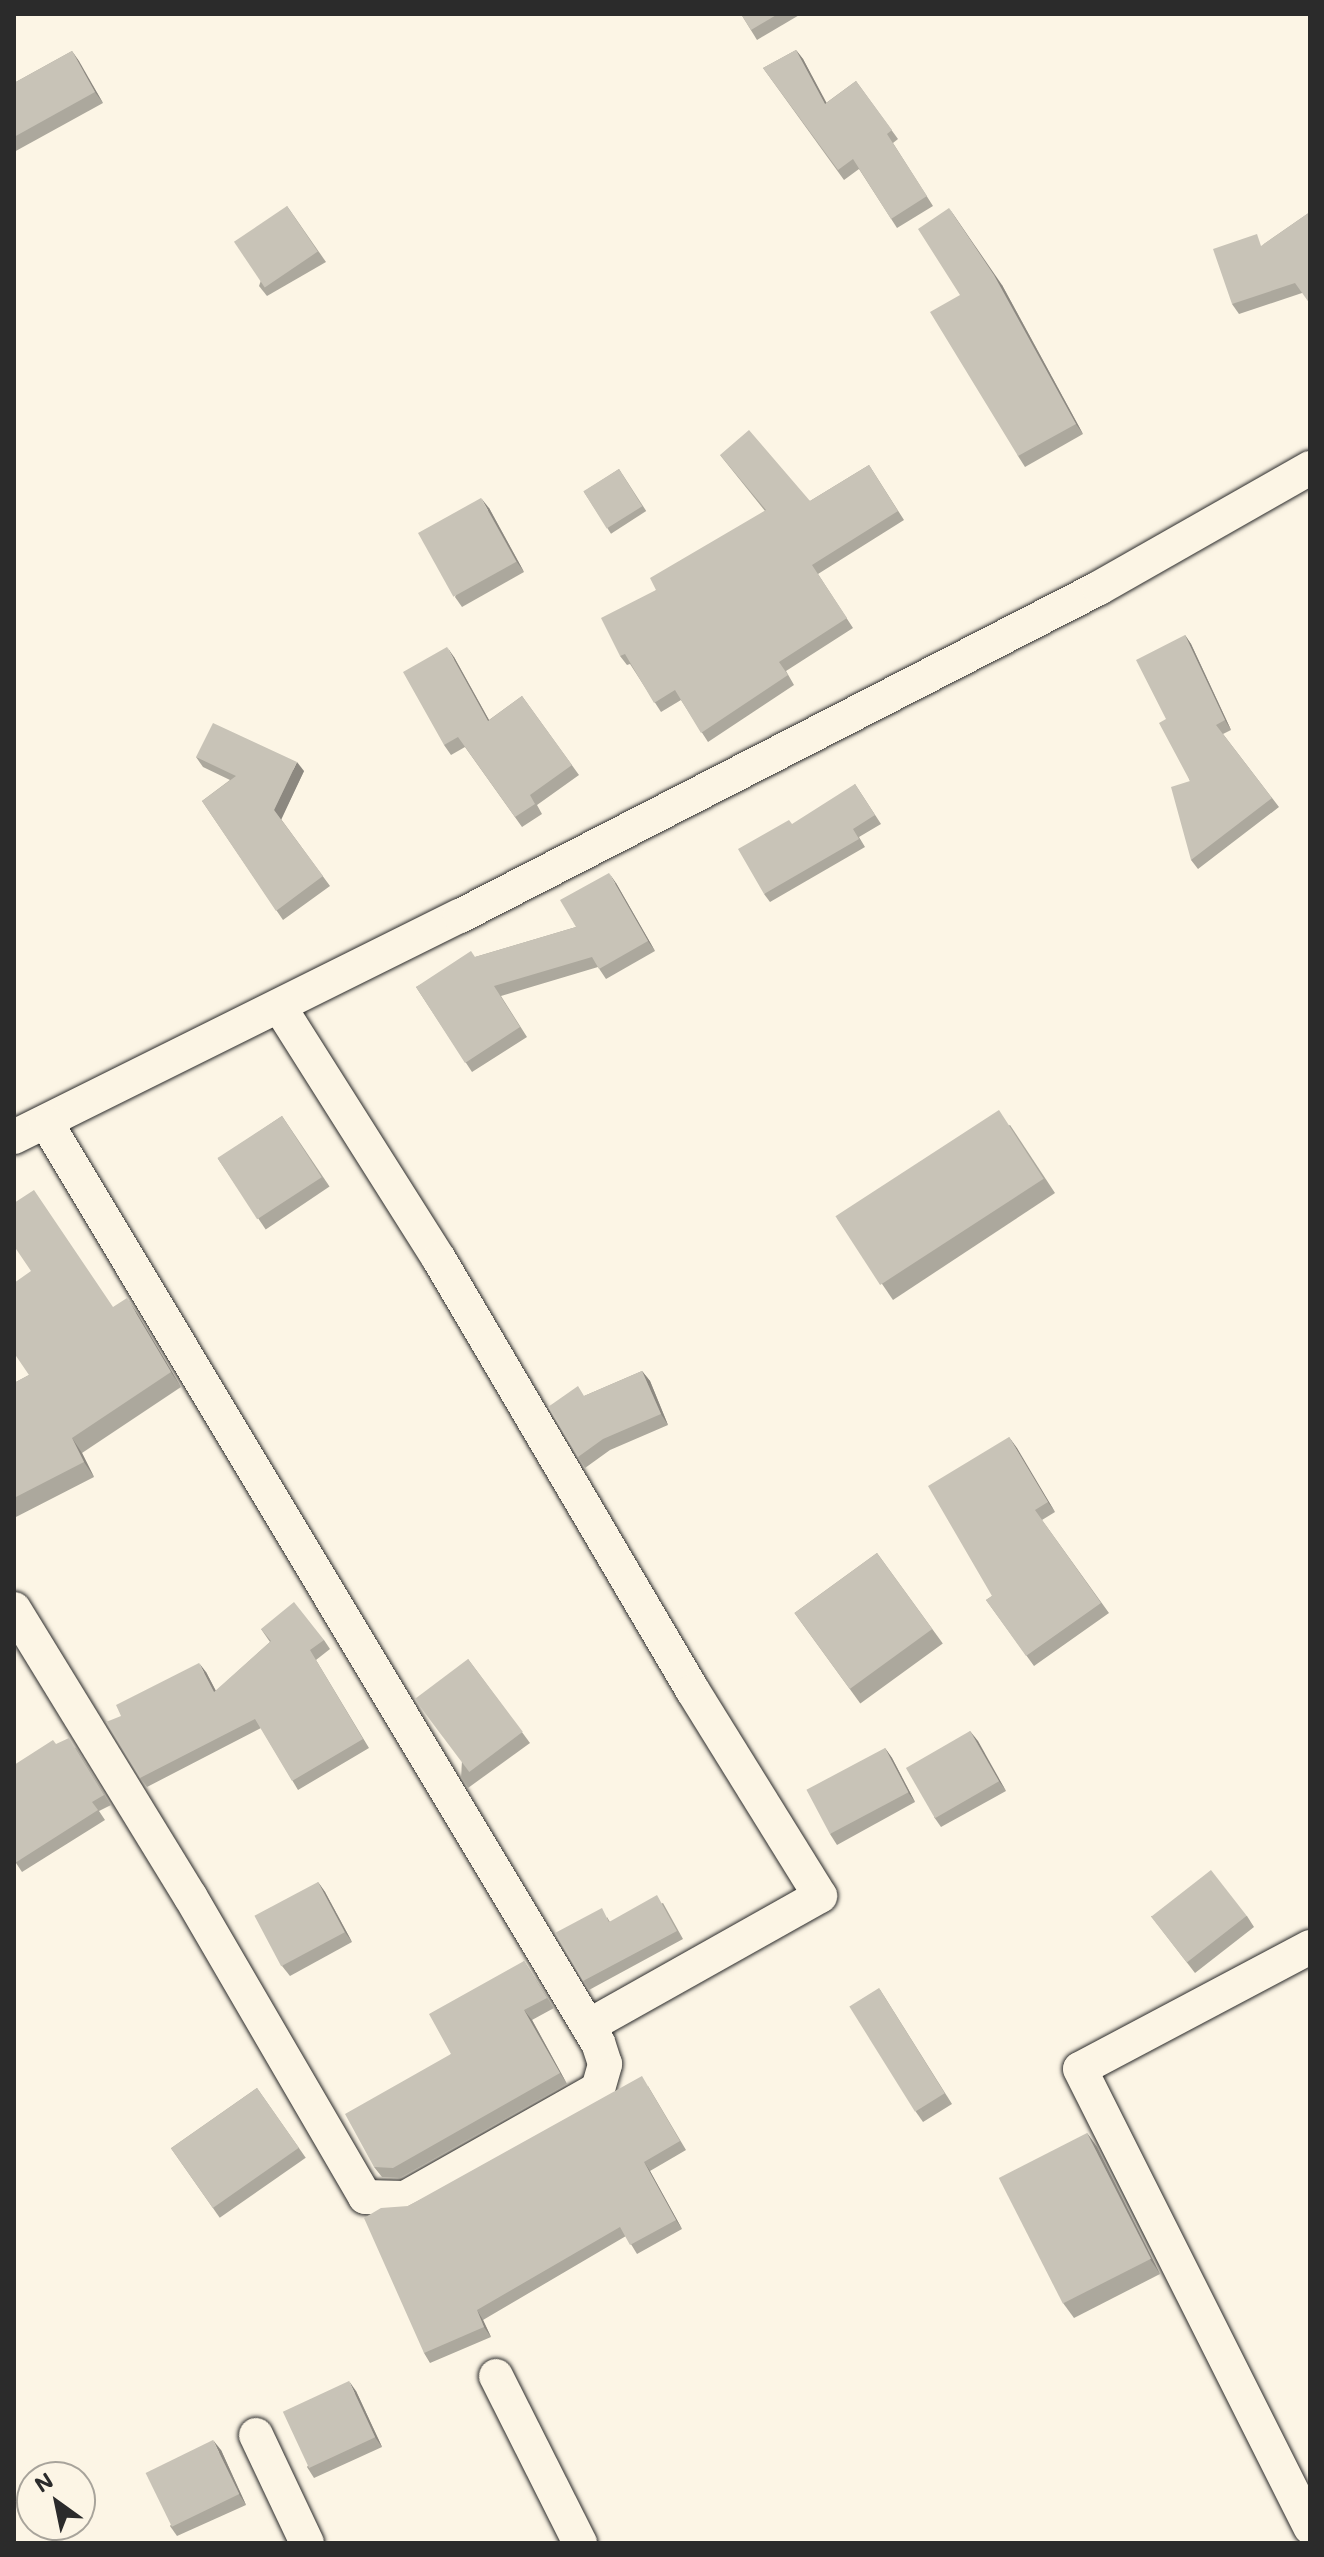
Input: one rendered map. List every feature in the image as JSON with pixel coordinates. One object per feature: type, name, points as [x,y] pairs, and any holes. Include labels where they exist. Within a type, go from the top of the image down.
[{"type":"street","points":[[14,1137],[279,1006],[1099,588],[1310,468]]},
{"type":"street","points":[[279,1006],[439,1259],[693,1691],[820,1896],[588,2026]]},
{"type":"street","points":[[14,1609],[190,1896],[365,2197],[405,2198],[598,2089],[605,2064],[588,2026],[46,1122]]},
{"type":"street","points":[[1310,1947],[1080,2069],[1310,2527]]},
{"type":"street","points":[[496,2376],[580,2543]]},
{"type":"street","points":[[256,2435],[307,2543]]},
{"type":"building","points":[[741,14],[778,14],[751,30]]},
{"type":"building","points":[[796,50],[825,104],[856,81],[892,130],[887,134],[927,196],[891,219],[853,159],[838,170],[763,68]]},
{"type":"building","points":[[72,51],[95,92],[14,137],[14,83]]},
{"type":"building","points":[[287,206],[318,252],[265,287],[234,242]]},
{"type":"building","points":[[949,208],[994,275],[1076,424],[1018,456],[930,312],[960,295],[918,229]]},
{"type":"building","points":[[1310,212],[1310,304],[1295,283],[1232,304],[1213,249],[1257,234],[1261,246]]},
{"type":"building","points":[[749,430],[810,501],[869,465],[898,511],[812,565],[847,618],[779,662],[788,675],[701,733],[675,690],[654,703],[625,654],[620,656],[601,618],[656,590],[650,578],[766,510],[720,455]]},
{"type":"building","points":[[619,469],[642,506],[607,529],[583,491]]},
{"type":"building","points":[[481,498],[516,562],[453,597],[418,533]]},
{"type":"building","points":[[1185,635],[1225,720],[1216,725],[1272,798],[1191,860],[1171,787],[1190,781],[1159,723],[1166,719],[1136,660]]},
{"type":"building","points":[[447,647],[488,721],[522,696],[572,765],[530,795],[535,804],[515,817],[458,737],[444,745],[403,672]]},
{"type":"building","points":[[213,723],[297,762],[274,810],[323,876],[276,911],[202,801],[236,776],[196,757]]},
{"type":"building","points":[[855,784],[875,815],[853,829],[859,839],[764,894],[738,849],[789,820],[792,824]]},
{"type":"building","points":[[609,873],[648,941],[599,969],[592,957],[494,986],[520,1027],[465,1063],[416,987],[471,951],[475,957],[576,927],[560,900]]},
{"type":"building","points":[[999,1110],[1044,1179],[880,1285],[835,1216]]},
{"type":"building","points":[[282,1116],[322,1177],[257,1219],[217,1158]]},
{"type":"building","points":[[34,1190],[113,1307],[127,1298],[171,1372],[72,1438],[84,1462],[14,1498],[14,1383],[29,1375],[14,1353],[14,1283],[31,1271],[14,1246],[14,1203]]},
{"type":"building","points":[[642,1371],[661,1414],[603,1439],[578,1457],[548,1407],[578,1386],[584,1396]]},
{"type":"building","points":[[1009,1437],[1048,1502],[1035,1510],[1101,1603],[1026,1656],[986,1600],[992,1596],[928,1486]]},
{"type":"building","points":[[877,1553],[932,1629],[850,1689],[794,1613]]},
{"type":"building","points":[[294,1602],[324,1640],[310,1650],[363,1739],[292,1781],[255,1719],[140,1778],[106,1722],[121,1716],[116,1705],[199,1663],[214,1692],[271,1641],[261,1629]]},
{"type":"building","points":[[468,1659],[523,1732],[469,1772],[414,1699]]},
{"type":"building","points":[[970,1731],[999,1781],[935,1818],[906,1768]]},
{"type":"building","points":[[69,1738],[104,1795],[92,1802],[98,1810],[15,1863],[14,1765],[53,1740],[56,1744]]},
{"type":"building","points":[[885,1748],[908,1792],[830,1834],[806,1790]]},
{"type":"building","points":[[1211,1870],[1247,1916],[1187,1962],[1151,1917]]},
{"type":"building","points":[[318,1882],[345,1932],[281,1966],[254,1916]]},
{"type":"building","points":[[657,1895],[677,1931],[583,1981],[555,1933],[602,1908],[609,1922]]},
{"type":"building","points":[[524,1961],[547,1998],[524,2010],[560,2073],[393,2168],[374,2167],[345,2114],[451,2054],[429,2014]]},
{"type":"building","points":[[879,1988],[945,2093],[915,2112],[849,2007]]},
{"type":"building","points":[[642,2076],[680,2141],[644,2162],[676,2220],[630,2245],[620,2227],[477,2310],[484,2327],[424,2353],[364,2218],[381,2208],[408,2206]]},
{"type":"building","points":[[257,2088],[299,2148],[213,2208],[171,2148]]},
{"type":"building","points":[[1087,2133],[1151,2259],[1063,2304],[999,2178]]},
{"type":"building","points":[[349,2381],[375,2437],[309,2468],[283,2412]]},
{"type":"building","points":[[213,2440],[239,2494],[172,2527],[146,2473]]}]
